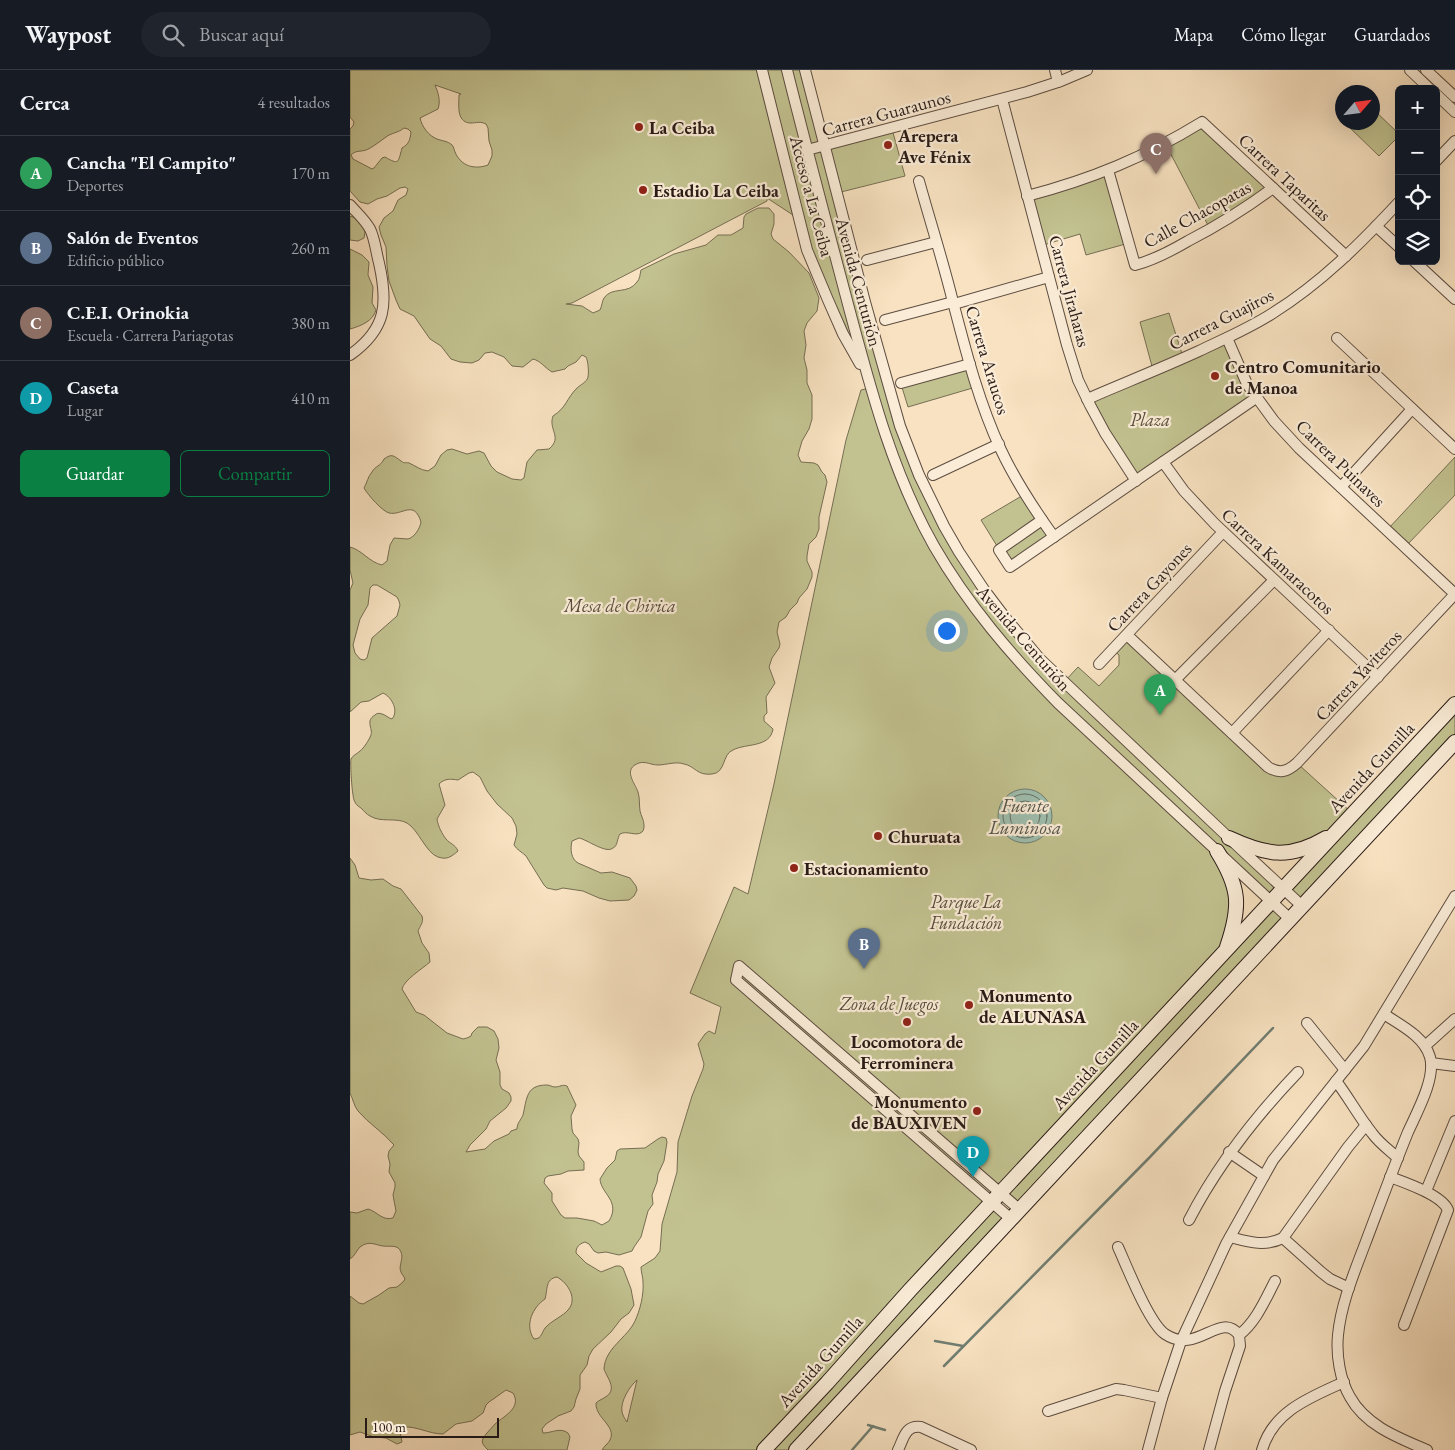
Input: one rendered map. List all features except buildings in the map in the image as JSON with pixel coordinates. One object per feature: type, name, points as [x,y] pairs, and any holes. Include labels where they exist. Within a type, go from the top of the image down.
[{"type":"main road","name":"Avenida Gumilla","points":[[764,1450],[996,1197],[1455,704]]},
{"type":"main road","points":[[796,1450],[1455,742]]},
{"type":"main road","points":[[1228,838],[1252,848],[1279,854],[1304,849],[1335,833]]},
{"type":"main road","points":[[1217,851],[1230,874],[1237,900],[1235,917],[1225,952]]},
{"type":"street","name":"Acceso a La Ceiba","points":[[762,70],[807,250],[843,334],[868,380]]},
{"type":"street","name":"Avenida Centurión","points":[[787,70],[868,380],[885,437],[909,495],[934,545],[974,608],[1007,648],[1053,697],[1290,919]]},
{"type":"street","name":"Avenida Centurión","points":[[805,70],[867,312],[900,426],[919,475],[944,526],[999,610],[1040,659],[1302,906]]},
{"type":"street","points":[[1055,70],[1058,82]]},
{"type":"street","name":"Carrera Guaraunos","points":[[807,150],[1002,99],[1058,82],[1086,70]]},
{"type":"street","points":[[1410,70],[1426,85]]},
{"type":"street","points":[[1426,70],[1455,97]]},
{"type":"street","points":[[1440,98],[1455,112]]},
{"type":"street","name":"Carrera Jiraharas","points":[[1002,99],[1070,353],[1087,399],[1105,433],[1136,480]]},
{"type":"street","name":"Carrera Taparitas","points":[[1108,170],[1152,150],[1202,122],[1346,256]]},
{"type":"street","points":[[1440,157],[1455,141]]},
{"type":"street","points":[[1027,196],[1108,170]]},
{"type":"street","name":"Calle Chacopatas","points":[[1108,170],[1135,265],[1163,254],[1200,235],[1235,215],[1273,188]]},
{"type":"street","name":"Carrera Araucos","points":[[919,181],[984,410],[998,444],[1023,490],[1054,537]]},
{"type":"street","points":[[350,205],[363,219],[372,233],[382,278],[384,303],[380,320],[374,330],[364,345],[350,355]]},
{"type":"street","name":"Carrera Guajiros","points":[[1087,399],[1227,338],[1260,321],[1312,285],[1346,256],[1395,206]]},
{"type":"street","points":[[1376,226],[1395,243]]},
{"type":"street","points":[[867,260],[936,242]]},
{"type":"street","points":[[1418,265],[1455,299]]},
{"type":"street","points":[[885,320],[1049,277]]},
{"type":"street","name":"Carrera Puinaves","points":[[1227,338],[1240,370],[1256,398],[1285,434],[1455,594]]},
{"type":"street","points":[[1337,338],[1455,449]]},
{"type":"street","points":[[901,383],[970,364]]},
{"type":"street","points":[[1042,520],[998,550],[1010,567],[1256,398]]},
{"type":"street","points":[[1341,487],[1412,409]]},
{"type":"street","points":[[933,475],[998,444]]},
{"type":"street","name":"Carrera Kamaracotos","points":[[1163,462],[1184,491],[1223,532],[1378,677]]},
{"type":"street","name":"Carrera Gayones","points":[[1099,664],[1223,532]]},
{"type":"street","points":[[1175,680],[1274,580]]},
{"type":"street","name":"Carrera Yaviteros","points":[[1232,733],[1268,767],[1281,772],[1292,768],[1455,594]]},
{"type":"street","points":[[1127,635],[1232,733],[1329,630]]},
{"type":"street","points":[[1148,1450],[1162,1398],[1181,1341],[1230,1237],[1273,1160],[1364,1046],[1455,896]]},
{"type":"street","points":[[996,1197],[736,980],[739,966],[996,1197],[1016,1215]]},
{"type":"street","points":[[1384,1014],[1414,1035],[1425,1046],[1430,1055],[1432,1071],[1390,1177],[1350,1288],[1338,1335],[1338,1358],[1350,1398],[1361,1412],[1373,1423],[1394,1436],[1427,1450]]},
{"type":"street","points":[[1425,1046],[1455,1018]]},
{"type":"street","points":[[1306,1023],[1345,1070]]},
{"type":"street","points":[[1431,1063],[1455,1066]]},
{"type":"street","points":[[1189,1220],[1203,1192],[1229,1152],[1261,1112],[1298,1072]]},
{"type":"street","points":[[1336,1081],[1366,1125],[1380,1142],[1398,1158]]},
{"type":"street","points":[[1426,1191],[1455,1122]]},
{"type":"street","points":[[1230,1237],[1259,1244],[1270,1243],[1283,1238],[1366,1125]]},
{"type":"street","points":[[1229,1152],[1264,1176]]},
{"type":"street","points":[[1390,1177],[1426,1191],[1448,1208],[1404,1325]]},
{"type":"street","points":[[1283,1238],[1330,1279],[1350,1288]]},
{"type":"street","points":[[1118,1247],[1151,1316],[1165,1334],[1181,1341],[1197,1338],[1222,1327],[1231,1328],[1239,1335],[1240,1346],[1225,1391],[1209,1450]]},
{"type":"street","points":[[1239,1335],[1253,1321],[1275,1281]]},
{"type":"street","points":[[1262,1450],[1278,1421],[1292,1408],[1344,1382]]},
{"type":"street","points":[[1048,1412],[1116,1389],[1162,1398]]},
{"type":"street","points":[[898,1450],[908,1429],[914,1426],[921,1427],[970,1450]]},
{"type":"green space","points":[[350,70],[805,70],[825,146],[892,129],[905,176],[837,193],[900,426],[972,572],[1064,682],[1078,667],[1099,686],[1119,665],[1119,655],[1113,650],[1127,636],[1273,772],[1298,764],[1352,813],[1335,832],[1304,848],[1243,844],[1283,889],[1271,902],[1219,853],[1234,885],[1225,952],[762,1450],[602,1450],[609,1441],[611,1430],[599,1413],[596,1403],[607,1396],[611,1390],[604,1369],[608,1355],[631,1327],[638,1312],[643,1292],[641,1267],[655,1258],[660,1251],[662,1224],[677,1172],[678,1142],[704,1064],[698,1044],[709,1031],[715,1034],[721,1007],[690,993],[734,887],[748,894],[774,784],[846,440],[861,390],[870,388],[843,334],[799,219],[767,198],[767,201],[572,303],[566,304],[582,306],[593,313],[600,310],[603,299],[607,294],[633,286],[639,279],[641,270],[674,254],[706,245],[718,235],[731,235],[743,228],[746,214],[758,208],[769,208],[774,214],[771,234],[773,239],[789,252],[809,273],[819,298],[817,311],[807,323],[804,331],[806,345],[804,358],[807,370],[807,383],[812,395],[812,419],[798,455],[801,462],[818,465],[825,475],[827,482],[819,517],[819,529],[816,537],[809,544],[807,556],[812,577],[807,589],[797,603],[786,617],[779,622],[777,632],[780,644],[769,667],[775,683],[766,697],[767,713],[764,716],[764,721],[773,729],[771,735],[757,744],[733,750],[727,755],[720,770],[712,774],[703,774],[681,763],[658,765],[639,763],[630,772],[639,794],[640,811],[644,823],[643,831],[637,834],[620,834],[616,846],[610,849],[602,848],[579,838],[572,841],[572,854],[578,863],[601,873],[612,872],[630,878],[637,890],[629,900],[610,901],[583,891],[547,888],[526,856],[514,845],[517,834],[512,818],[497,804],[487,791],[480,777],[473,772],[458,780],[450,779],[439,784],[445,805],[437,819],[438,824],[445,837],[458,851],[444,858],[434,855],[415,830],[407,823],[398,820],[374,818],[356,804],[353,797],[351,759],[363,748],[370,737],[370,720],[372,717],[379,713],[392,719],[395,708],[392,701],[383,693],[369,701],[361,702],[350,712],[350,590],[353,583],[350,570],[350,547],[382,565],[387,561],[390,545],[394,538],[411,538],[417,532],[421,522],[415,511],[386,512],[364,488],[369,475],[389,456],[428,471],[435,466],[441,455],[447,450],[452,449],[467,454],[479,451],[484,453],[491,466],[497,472],[512,479],[521,480],[524,478],[527,462],[537,450],[549,449],[553,445],[555,437],[552,425],[553,416],[586,380],[588,377],[588,366],[586,357],[582,355],[576,362],[565,369],[552,372],[533,359],[523,367],[512,366],[504,357],[492,352],[485,353],[479,360],[472,363],[460,362],[451,359],[441,346],[430,339],[414,316],[400,309],[389,281],[386,247],[379,227],[384,218],[393,211],[398,200],[406,195],[408,189],[405,187],[400,188],[368,204],[360,202],[350,191],[350,129],[354,122],[350,117]],"holes":[[[435,85],[461,94],[459,95],[459,112],[462,119],[470,123],[480,122],[486,124],[492,150],[492,156],[488,165],[473,167],[464,164],[452,145],[434,138],[424,128],[420,118],[438,109],[438,94]],[[404,128],[408,129],[411,135],[408,143],[402,148],[397,161],[395,162],[385,157],[372,169],[353,159],[351,155],[353,153],[364,151],[388,136]],[[373,585],[377,585],[397,597],[400,605],[397,616],[372,638],[367,658],[364,660],[360,659],[355,653],[353,645],[360,619],[368,605],[370,588]],[[637,1380],[627,1422],[623,1416],[622,1408],[626,1394]]]},
{"type":"green space","points":[[1380,116],[1395,130],[1395,140],[1379,156],[1352,130],[1380,130]]},
{"type":"green space","points":[[1202,122],[1273,188],[1210,229],[1165,143]]},
{"type":"green space","points":[[1108,170],[1129,243],[1086,255],[1080,234],[1040,246],[1027,196]]},
{"type":"green space","points":[[350,216],[360,220],[365,232],[364,238],[358,241],[350,240]]},
{"type":"green space","points":[[350,249],[362,255],[369,262],[368,275],[373,287],[372,303],[376,310],[369,320],[362,325],[350,329]]},
{"type":"green space","points":[[1169,313],[1183,357],[1153,370],[1140,322]]},
{"type":"green space","name":"Plaza","points":[[1227,338],[1256,398],[1136,481],[1087,399]]},
{"type":"green space","points":[[969,365],[976,387],[908,407],[901,384]]},
{"type":"green space","points":[[1455,457],[1455,495],[1406,546],[1388,529]]},
{"type":"green space","points":[[1025,494],[1054,537],[1010,567],[981,520]]},
{"type":"green space","points":[[1455,706],[1455,740],[1302,904],[1285,888]]},
{"type":"green space","points":[[350,858],[355,865],[359,878],[383,879],[401,889],[422,916],[422,922],[418,931],[422,943],[429,953],[430,962],[410,978],[402,989],[416,1012],[424,1015],[447,1033],[463,1039],[471,1036],[478,1027],[487,1027],[494,1031],[498,1039],[499,1048],[496,1060],[500,1072],[500,1085],[502,1089],[509,1093],[511,1101],[506,1108],[490,1121],[486,1129],[470,1145],[466,1152],[485,1149],[494,1141],[517,1129],[527,1098],[535,1087],[547,1085],[555,1087],[567,1086],[576,1105],[571,1116],[572,1129],[578,1139],[578,1152],[584,1162],[584,1170],[568,1171],[548,1176],[545,1178],[544,1183],[552,1193],[552,1201],[565,1218],[594,1221],[602,1225],[609,1221],[613,1208],[600,1179],[615,1160],[617,1151],[620,1149],[645,1148],[662,1137],[666,1138],[664,1161],[652,1195],[653,1204],[648,1211],[641,1237],[632,1251],[619,1255],[606,1252],[598,1253],[585,1242],[577,1249],[576,1253],[586,1263],[601,1272],[616,1266],[623,1268],[631,1289],[634,1305],[629,1313],[593,1349],[587,1365],[580,1375],[580,1389],[574,1407],[571,1411],[558,1416],[546,1424],[542,1429],[543,1433],[559,1430],[568,1433],[570,1437],[567,1450],[488,1450],[483,1444],[483,1438],[514,1407],[515,1398],[513,1393],[506,1390],[489,1402],[483,1413],[472,1421],[456,1424],[443,1434],[403,1427],[400,1432],[402,1442],[397,1444],[386,1438],[374,1437],[360,1432],[350,1435],[350,1296],[363,1304],[389,1288],[397,1287],[405,1279],[400,1270],[401,1252],[396,1247],[366,1244],[360,1247],[350,1259],[350,1212],[357,1213],[368,1209],[389,1219],[393,1218],[396,1211],[393,1195],[395,1183],[389,1172],[388,1156],[389,1151],[394,1145],[358,1111],[350,1093]],"holes":[[[557,1277],[568,1287],[572,1296],[571,1306],[547,1326],[539,1338],[534,1339],[530,1328],[531,1317],[545,1299],[550,1280]]]},
{"type":"green space","points":[[1272,903],[1288,919],[1020,1209],[1002,1193]]},
{"type":"green space","points":[[992,1203],[1010,1220],[794,1450],[764,1450]]},
{"type":"water","name":"Fuente Luminosa","points":[[1025,789],[1035,791],[1044,797],[1050,806],[1052,816],[1050,826],[1044,835],[1035,841],[1025,843],[1015,841],[1006,835],[1000,826],[998,816],[1000,806],[1006,797],[1015,791]]},
{"type":"waterway","points":[[944,1366],[1149,1158],[1273,1028]]},
{"type":"waterway","points":[[935,1341],[963,1346]]},
{"type":"waterway","points":[[868,1425],[885,1430]]},
{"type":"waterway","points":[[852,1450],[873,1426]]},
{"type":"place","name":"La Ceiba","points":[[639,127]]},
{"type":"place","name":"Arepera Ave Fénix","points":[[888,145]]},
{"type":"place","name":"C.E.I. Orinokia","points":[[1156,174]]},
{"type":"place","name":"Estadio La Ceiba","points":[[643,190]]},
{"type":"place","name":"Centro Comunitario de Manoa","points":[[1215,376]]},
{"type":"place","name":"Cancha \"El Campito\"","points":[[1160,715]]},
{"type":"place","name":"Churuata","points":[[878,836]]},
{"type":"place","name":"Estacionamiento","points":[[794,868]]},
{"type":"place","name":"Salón de Eventos","points":[[864,969]]},
{"type":"place","name":"Monumento de ALUNASA","points":[[969,1005]]},
{"type":"place","name":"Locomotora de Ferrominera","points":[[907,1022]]},
{"type":"place","name":"Monumento de BAUXIVEN","points":[[977,1111]]},
{"type":"place","name":"Caseta","points":[[973,1177]]},
{"type":"park label","name":"Mesa de Chirica","points":[[620,605]]},
{"type":"park label","name":"Parque La Fundación","points":[[966,911]]},
{"type":"park label","name":"Zona de Juegos","points":[[889,1003]]}]
